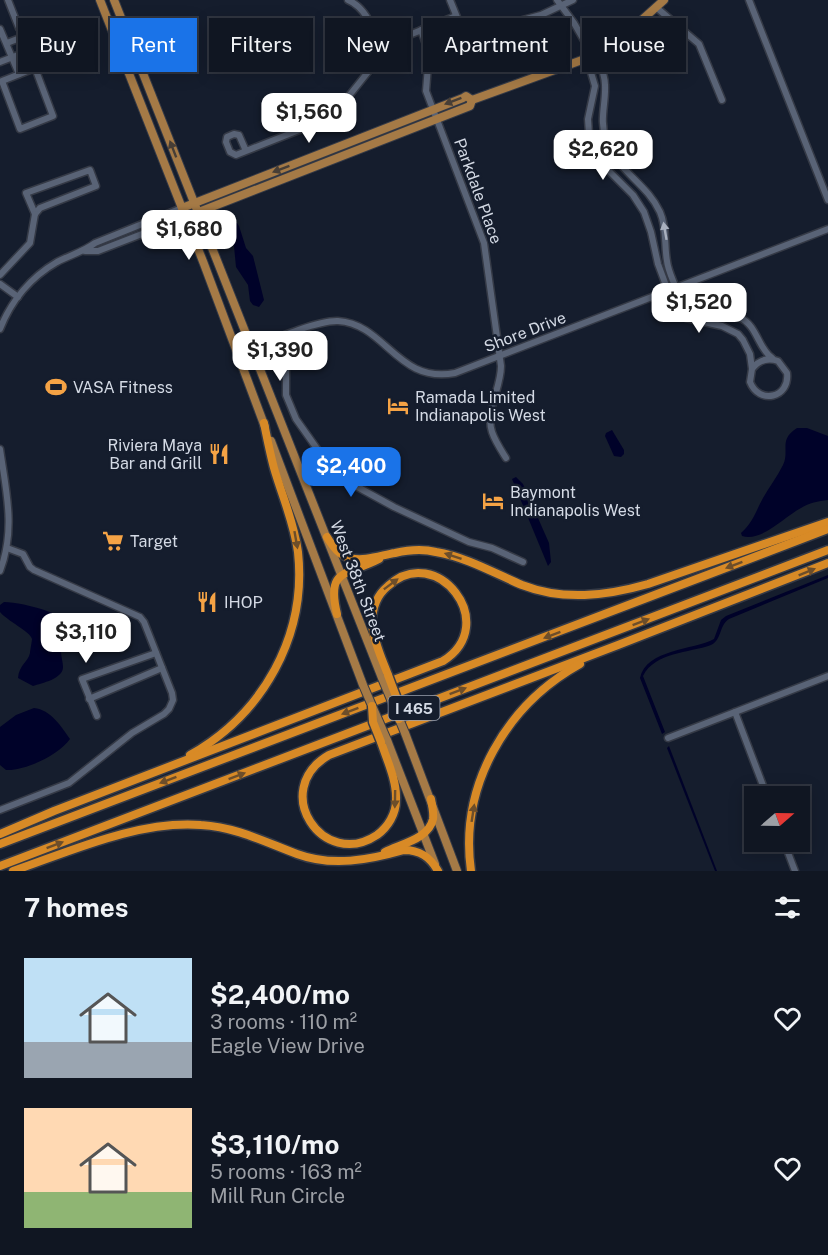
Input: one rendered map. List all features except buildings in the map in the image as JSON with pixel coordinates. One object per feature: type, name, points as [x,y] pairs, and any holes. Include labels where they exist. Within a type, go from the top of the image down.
[{"type":"highway","points":[[159,771],[213,741],[244,714],[261,693],[275,670],[291,632],[298,592],[298,551],[292,522],[274,468],[264,423]]},
{"type":"highway","points":[[327,537],[337,551],[349,558],[362,559],[405,551],[438,552],[465,560],[540,590],[570,595],[597,595],[648,584],[828,522]]},
{"type":"highway","name":"I 465","points":[[0,844],[828,529]]},
{"type":"highway","name":"I 465","points":[[0,866],[828,550]]},
{"type":"highway","points":[[336,614],[333,586],[342,574],[388,554]]},
{"type":"highway","points":[[372,706],[373,722],[384,741],[396,791],[396,806],[389,823],[376,836],[359,843],[340,843],[323,836],[307,819],[302,796],[306,777],[321,759],[337,751],[618,645],[828,563]]},
{"type":"highway","points":[[0,834],[159,771],[435,665],[447,658],[457,649],[462,640],[466,618],[459,596],[442,580],[425,574],[406,575],[390,584],[378,598],[373,612],[373,628],[385,677],[397,699],[399,719]]},
{"type":"highway","points":[[471,871],[470,845],[474,805],[482,774],[496,745],[518,714],[545,687],[578,665],[618,645]]},
{"type":"highway","points":[[377,856],[423,833],[433,820],[430,799]]},
{"type":"highway","points":[[13,871],[130,832],[175,824],[229,828],[298,854],[322,860],[348,861],[411,850],[426,856],[438,871]]},
{"type":"main road","name":"West 38th Street","points":[[100,0],[186,217],[372,706]]},
{"type":"main road","name":"West 38th Street","points":[[114,0],[327,537],[385,677]]},
{"type":"main road","points":[[645,18],[664,0]]},
{"type":"main road","points":[[472,100],[582,61]]},
{"type":"main road","points":[[182,208],[466,96],[472,100]]},
{"type":"main road","points":[[186,217],[470,106],[472,100]]},
{"type":"main road","points":[[399,719],[457,871]]},
{"type":"main road","points":[[384,741],[438,871]]},
{"type":"street","points":[[8,0],[18,25]]},
{"type":"street","points":[[348,0],[357,4],[367,18]]},
{"type":"street","points":[[411,34],[456,16],[450,0]]},
{"type":"street","points":[[557,0],[582,35]]},
{"type":"street","points":[[529,18],[573,0]]},
{"type":"street","points":[[749,0],[828,200]]},
{"type":"street","points":[[657,8],[699,44],[722,100]]},
{"type":"street","points":[[0,29],[19,74]]},
{"type":"street","name":"Parkdale Place","points":[[421,30],[429,50],[426,88],[484,243],[501,378],[493,401],[490,421],[493,436],[506,458]]},
{"type":"street","points":[[7,43],[18,39]]},
{"type":"street","points":[[0,62],[18,55]]},
{"type":"street","points":[[35,68],[53,116],[20,129],[2,81],[19,74],[35,68]]},
{"type":"street","points":[[246,151],[332,117],[368,72]]},
{"type":"street","points":[[594,72],[595,86],[588,119],[592,146],[600,160],[626,186],[644,212],[658,264],[674,307],[683,316],[722,326],[738,334],[748,347],[752,369],[750,382],[756,392],[766,397],[777,395],[786,386],[787,375],[783,366],[763,349],[755,331],[744,320],[729,314],[690,310],[681,303],[667,264],[665,227],[658,209],[645,190],[618,164],[605,138],[602,117],[605,83],[600,72]]},
{"type":"street","points":[[0,275],[30,243],[35,214],[40,208],[96,186],[90,170],[26,193],[35,214]]},
{"type":"street","points":[[0,329],[18,297],[37,277],[54,264],[95,243],[182,208]]},
{"type":"street","points":[[85,250],[98,251],[186,217]]},
{"type":"street","name":"Shore Drive","points":[[238,354],[319,323],[341,321],[367,331],[405,364],[426,373],[439,375],[455,373],[828,229]]},
{"type":"street","points":[[0,284],[18,297]]},
{"type":"street","points":[[274,340],[286,371],[286,395],[296,419],[337,473],[394,507],[469,542],[492,548],[523,562]]},
{"type":"street","points":[[752,369],[762,360],[775,360]]},
{"type":"street","points":[[0,449],[3,493],[10,528],[0,571]]},
{"type":"street","points":[[0,810],[69,783],[132,733],[165,713],[172,704],[172,693],[144,622],[138,615],[34,570],[23,554],[7,548]]},
{"type":"street","points":[[97,716],[82,679],[156,653]]},
{"type":"street","points":[[89,699],[162,668]]},
{"type":"street","points":[[668,738],[828,676]]},
{"type":"street","points":[[735,712],[763,786]]},
{"type":"street","points":[[788,852],[795,871]]},
{"type":"shaded area","points":[[231,223],[237,223],[239,226],[246,248],[253,256],[264,300],[259,307],[250,301],[248,285],[236,267],[234,246],[226,230]]},
{"type":"shaded area","points":[[315,337],[318,344],[299,352],[290,361],[286,351],[291,345]]},
{"type":"shaded area","points":[[797,428],[807,428],[828,436],[828,500],[804,506],[765,532],[750,537],[742,536],[741,533],[751,521],[783,465],[786,441],[791,432]]},
{"type":"shaded area","points":[[612,430],[624,450],[621,457],[614,456],[605,436]]},
{"type":"shaded area","points":[[516,477],[523,484],[549,543],[551,562],[548,566],[512,479]]},
{"type":"shaded area","points":[[828,575],[828,578],[729,619],[715,643],[673,654],[648,668],[643,676],[665,732],[662,734],[640,678],[644,668],[651,661],[714,639],[721,620],[726,616]]},
{"type":"shaded area","points":[[4,602],[48,611],[72,621],[88,632],[83,638],[61,651],[63,667],[60,675],[33,686],[18,678],[29,656],[32,639],[0,612],[0,605]]},
{"type":"shaded area","points":[[34,708],[50,715],[70,739],[58,751],[41,761],[22,768],[6,770],[0,765],[0,727],[16,715]]},
{"type":"shaded area","points":[[669,746],[717,871],[715,871],[667,748]]},
{"type":"place","name":"VASA Fitness","points":[[56,387]]},
{"type":"place","name":"Ramada Limited Indianapolis West","points":[[398,406]]},
{"type":"place","name":"Riviera Maya Bar and Grill","points":[[219,454]]},
{"type":"place","name":"Baymont Indianapolis West","points":[[493,501]]},
{"type":"place","name":"Target","points":[[113,541]]},
{"type":"place","name":"IHOP","points":[[207,602]]}]
